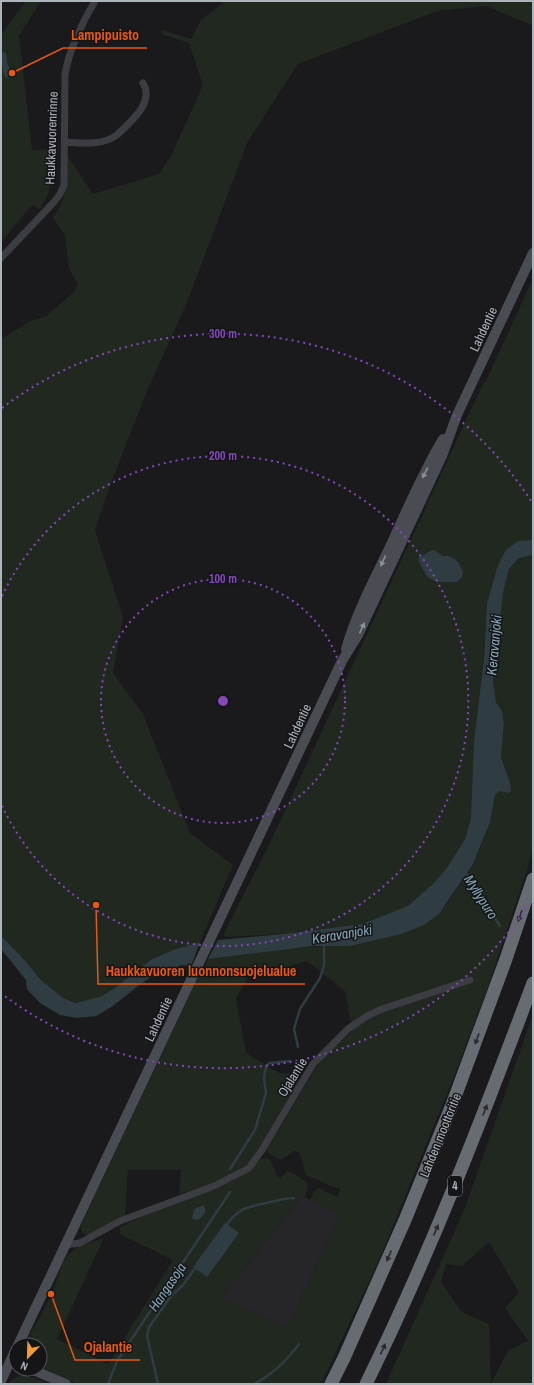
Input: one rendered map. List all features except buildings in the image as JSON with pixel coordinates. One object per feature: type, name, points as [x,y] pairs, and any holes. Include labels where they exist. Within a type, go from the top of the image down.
[{"type":"highway","name":"Lahden moottoritie","points":[[331,1384],[344,1358],[404,1220],[452,1105],[506,959],[533,880]]},
{"type":"highway","name":"4","points":[[366,1384],[435,1234],[483,1117],[533,983]]},
{"type":"main road","name":"Lahdentie","points":[[22,1337],[342,661],[358,636],[435,453],[457,415],[533,253]]},
{"type":"main road","points":[[1,1381],[8,1370]]},
{"type":"main road","points":[[48,1376],[66,1384]]},
{"type":"street","name":"Haukkavuorenrinne","points":[[1,258],[60,194],[64,185],[66,65],[88,15],[96,1]]},
{"type":"street","points":[[65,142],[86,143],[102,142],[113,139],[142,109],[147,96],[143,83]]},
{"type":"street","name":"Ojalantie","points":[[65,1245],[80,1243],[120,1221],[214,1186],[249,1168],[262,1150],[314,1064],[348,1029],[367,1016],[382,1009],[470,980]]},
{"type":"shaded area","points":[[26,1],[41,1],[19,36],[32,150],[52,149],[49,193],[40,209],[32,205],[1,242],[1,35]]},
{"type":"shaded area","points":[[225,1],[533,1],[533,26],[486,6],[437,11],[298,64],[248,141],[186,305],[147,391],[111,483],[95,530],[123,617],[113,673],[143,714],[190,833],[233,865],[200,942],[173,950],[152,959],[115,988],[102,996],[76,1003],[63,998],[41,980],[21,956],[1,936],[1,339],[31,321],[46,316],[74,292],[78,284],[69,269],[65,235],[53,218],[64,197],[68,157],[93,194],[159,174],[172,154],[203,85],[189,43],[161,34],[163,30],[191,39],[201,20]]},
{"type":"shaded area","points":[[533,278],[533,540],[518,541],[498,565],[487,603],[472,836],[421,906],[362,924],[293,933],[229,937],[223,935],[271,841]]},
{"type":"shaded area","points":[[533,555],[533,846],[528,867],[488,987],[457,1069],[380,1258],[321,1384],[77,1384],[48,1370],[48,1337],[29,1337],[51,1296],[61,1266],[72,1251],[86,1244],[101,1239],[103,1240],[57,1339],[108,1364],[173,1260],[120,1234],[120,1227],[159,1209],[217,1188],[243,1175],[260,1159],[267,1158],[271,1161],[278,1177],[280,1178],[288,1171],[307,1182],[308,1187],[305,1197],[302,1196],[221,1298],[287,1328],[340,1215],[310,1200],[316,1189],[319,1188],[338,1197],[340,1188],[336,1188],[306,1175],[299,1152],[294,1151],[281,1160],[268,1153],[267,1150],[315,1069],[326,1054],[352,1032],[353,1029],[345,991],[307,961],[273,971],[252,970],[236,998],[246,1053],[279,1073],[293,1074],[299,1080],[259,1149],[247,1165],[207,1186],[179,1194],[181,1170],[128,1170],[125,1216],[87,1236],[82,1231],[81,1225],[199,975],[201,975],[208,959],[273,950],[325,946],[446,905],[473,864],[490,823],[495,795],[505,767],[501,757],[504,724],[502,711],[496,702],[493,679],[503,593],[509,569],[519,558]]},
{"type":"shaded area","points":[[533,1014],[533,1384],[386,1384],[465,1208]],"holes":[[[489,1242],[519,1292],[505,1308],[528,1341],[508,1351],[491,1383],[489,1324],[462,1312],[441,1282],[446,1264],[462,1266]]]},
{"type":"shaded area","points":[[302,1196],[340,1215],[287,1328],[221,1298]]},
{"type":"shaded area","points":[[18,1377],[30,1377],[49,1384],[9,1384],[11,1380]]},
{"type":"water","points":[[1,52],[6,53],[10,70],[10,73],[6,79],[3,72]]},
{"type":"water","name":"Keravanjoki","points":[[533,540],[533,555],[519,558],[509,569],[503,593],[493,679],[496,702],[502,711],[504,724],[501,757],[510,783],[511,791],[507,793],[502,791],[498,792],[495,795],[490,823],[473,864],[439,914],[424,925],[401,934],[350,946],[314,946],[208,959],[218,940],[293,933],[362,924],[408,906],[434,883],[447,868],[465,839],[471,818],[474,743],[484,658],[487,603],[498,565],[506,550],[518,541]]},
{"type":"water","points":[[434,550],[443,556],[453,558],[458,562],[463,572],[462,577],[457,582],[436,581],[432,580],[426,575],[418,560],[419,557]]},
{"type":"water","points":[[1,936],[21,956],[41,980],[63,998],[76,1003],[102,996],[115,988],[152,959],[173,950],[200,942],[191,966],[182,965],[151,977],[113,1006],[96,1016],[77,1018],[60,1015],[40,1003],[27,989],[26,980],[1,949]]},
{"type":"water","points":[[204,1205],[205,1213],[198,1220],[192,1219],[194,1209]]},
{"type":"water","points":[[225,1223],[239,1233],[207,1277],[193,1267]]},
{"type":"waterway","name":"Myllypuro","points":[[466,873],[500,926]]},
{"type":"waterway","name":"Hangasoja","points":[[298,1047],[294,1029],[300,1009],[320,978],[324,966],[324,943]]},
{"type":"waterway","name":"Hangasoja","points":[[230,1169],[255,1130],[266,1093],[264,1078],[266,1067],[269,1063],[290,1061]]},
{"type":"waterway","name":"Hangasoja","points":[[108,1384],[117,1361],[230,1192]]},
{"type":"waterway","points":[[225,1227],[234,1216],[242,1210],[287,1198],[294,1198]]},
{"type":"waterway","points":[[158,1384],[147,1336],[149,1327],[171,1296],[183,1285],[196,1267]]},
{"type":"waterway","points":[[254,1384],[279,1367],[299,1344]]},
{"type":"place","name":"Lampipuisto","points":[[12,73]]},
{"type":"place","name":"Haukkavuoren luonnonsuojelualue","points":[[96,905]]},
{"type":"place","name":"Ojalantie","points":[[51,1294]]}]
